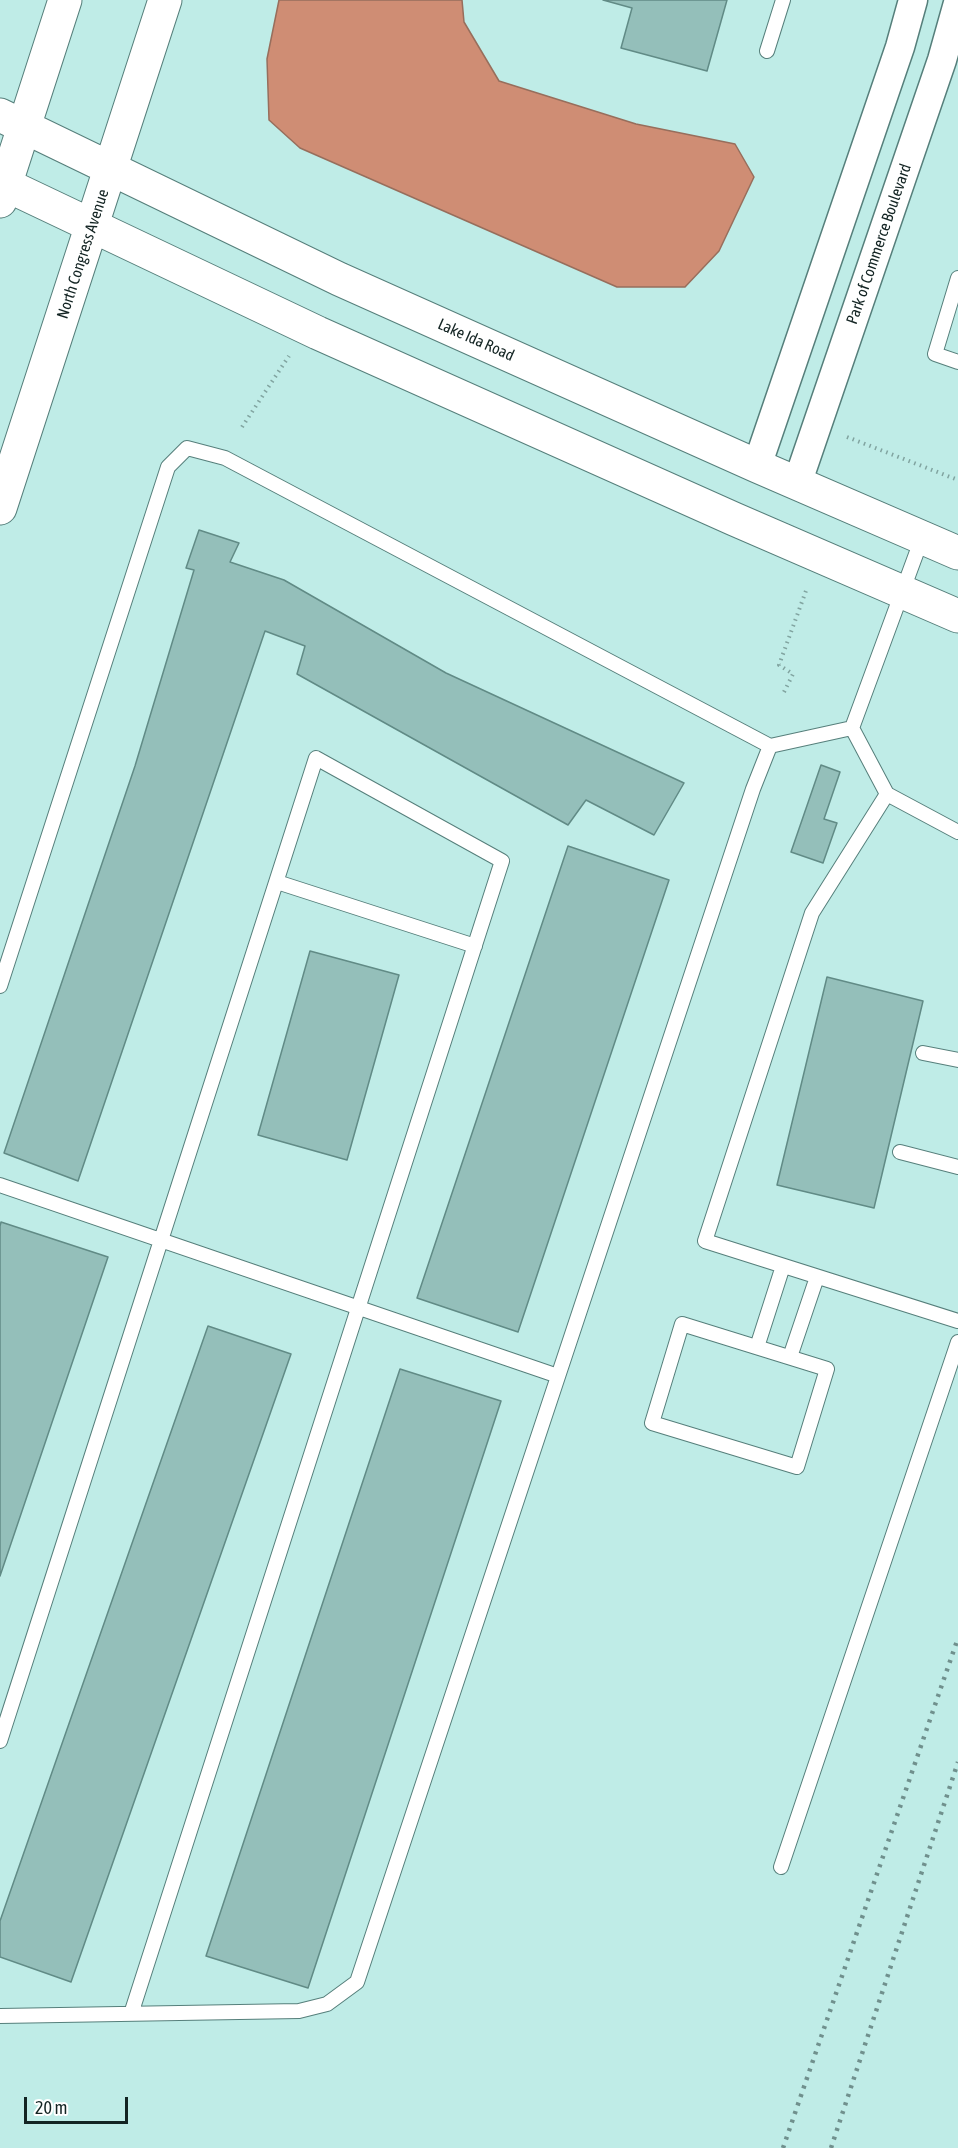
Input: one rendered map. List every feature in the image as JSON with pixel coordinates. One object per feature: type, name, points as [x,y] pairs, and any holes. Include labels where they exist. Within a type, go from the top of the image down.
[{"type":"street","points":[[65,0],[11,121],[2,189],[92,225],[318,333],[958,616]]},
{"type":"street","name":"North Congress Avenue","points":[[0,508],[165,0]]},
{"type":"street","points":[[757,466],[900,46],[913,0]]},
{"type":"street","name":"Park of Commerce Boulevard","points":[[797,484],[942,60],[958,3]]},
{"type":"street","name":"Lake Ida Road","points":[[11,121],[339,279],[958,554]]},
{"type":"lane","points":[[767,51],[783,0]]},
{"type":"lane","points":[[958,278],[935,354],[958,362]]},
{"type":"lane","points":[[0,986],[168,467],[187,448],[225,458],[770,746],[852,728]]},
{"type":"lane","points":[[922,538],[852,728],[887,794],[958,832]]},
{"type":"lane","points":[[0,2016],[299,2011],[327,2004],[357,1982],[753,789],[770,746]]},
{"type":"lane","points":[[0,1741],[316,758],[502,861],[131,2014]]},
{"type":"lane","points":[[887,794],[812,913],[705,1241],[958,1321]]},
{"type":"lane","points":[[277,882],[475,946]]},
{"type":"lane","points":[[923,1053],[958,1060]]},
{"type":"lane","points":[[900,1152],[958,1167]]},
{"type":"lane","points":[[0,1185],[558,1376]]},
{"type":"lane","points":[[757,1347],[783,1266]]},
{"type":"lane","points":[[790,1357],[817,1276]]},
{"type":"lane","points":[[682,1324],[757,1347],[827,1369],[797,1467],[652,1423],[682,1324]]},
{"type":"lane","points":[[781,1867],[958,1342]]},
{"type":"path","points":[[242,427],[291,352]]},
{"type":"path","points":[[818,425],[958,480]]},
{"type":"path","points":[[784,692],[793,674],[779,665],[809,585]]},
{"type":"shaded area","points":[[279,0],[462,0],[464,22],[499,81],[636,124],[735,144],[754,177],[719,251],[685,287],[617,287],[300,148],[269,120],[267,59]]},
{"type":"building","points":[[603,0],[727,0],[707,71],[621,48],[632,8]]},
{"type":"building","points":[[199,530],[239,543],[230,562],[284,580],[446,673],[684,783],[654,835],[586,800],[568,825],[297,674],[305,646],[265,631],[78,1181],[4,1153],[135,766],[194,570],[186,568]]},
{"type":"building","points":[[821,765],[840,772],[824,819],[837,823],[823,863],[791,852]]},
{"type":"building","points":[[568,846],[669,880],[518,1332],[417,1298]]},
{"type":"building","points":[[310,951],[399,975],[347,1160],[258,1135]]},
{"type":"building","points":[[827,977],[923,1001],[874,1208],[777,1185]]},
{"type":"building","points":[[1,1222],[108,1257],[0,1576],[0,1226]]},
{"type":"building","points":[[208,1326],[291,1354],[71,1982],[0,1957],[0,1921]]},
{"type":"building","points":[[400,1369],[501,1401],[308,1988],[206,1956]]},
{"type":"railway","points":[[783,2148],[958,1638]]},
{"type":"railway","points":[[831,2148],[958,1762]]}]
